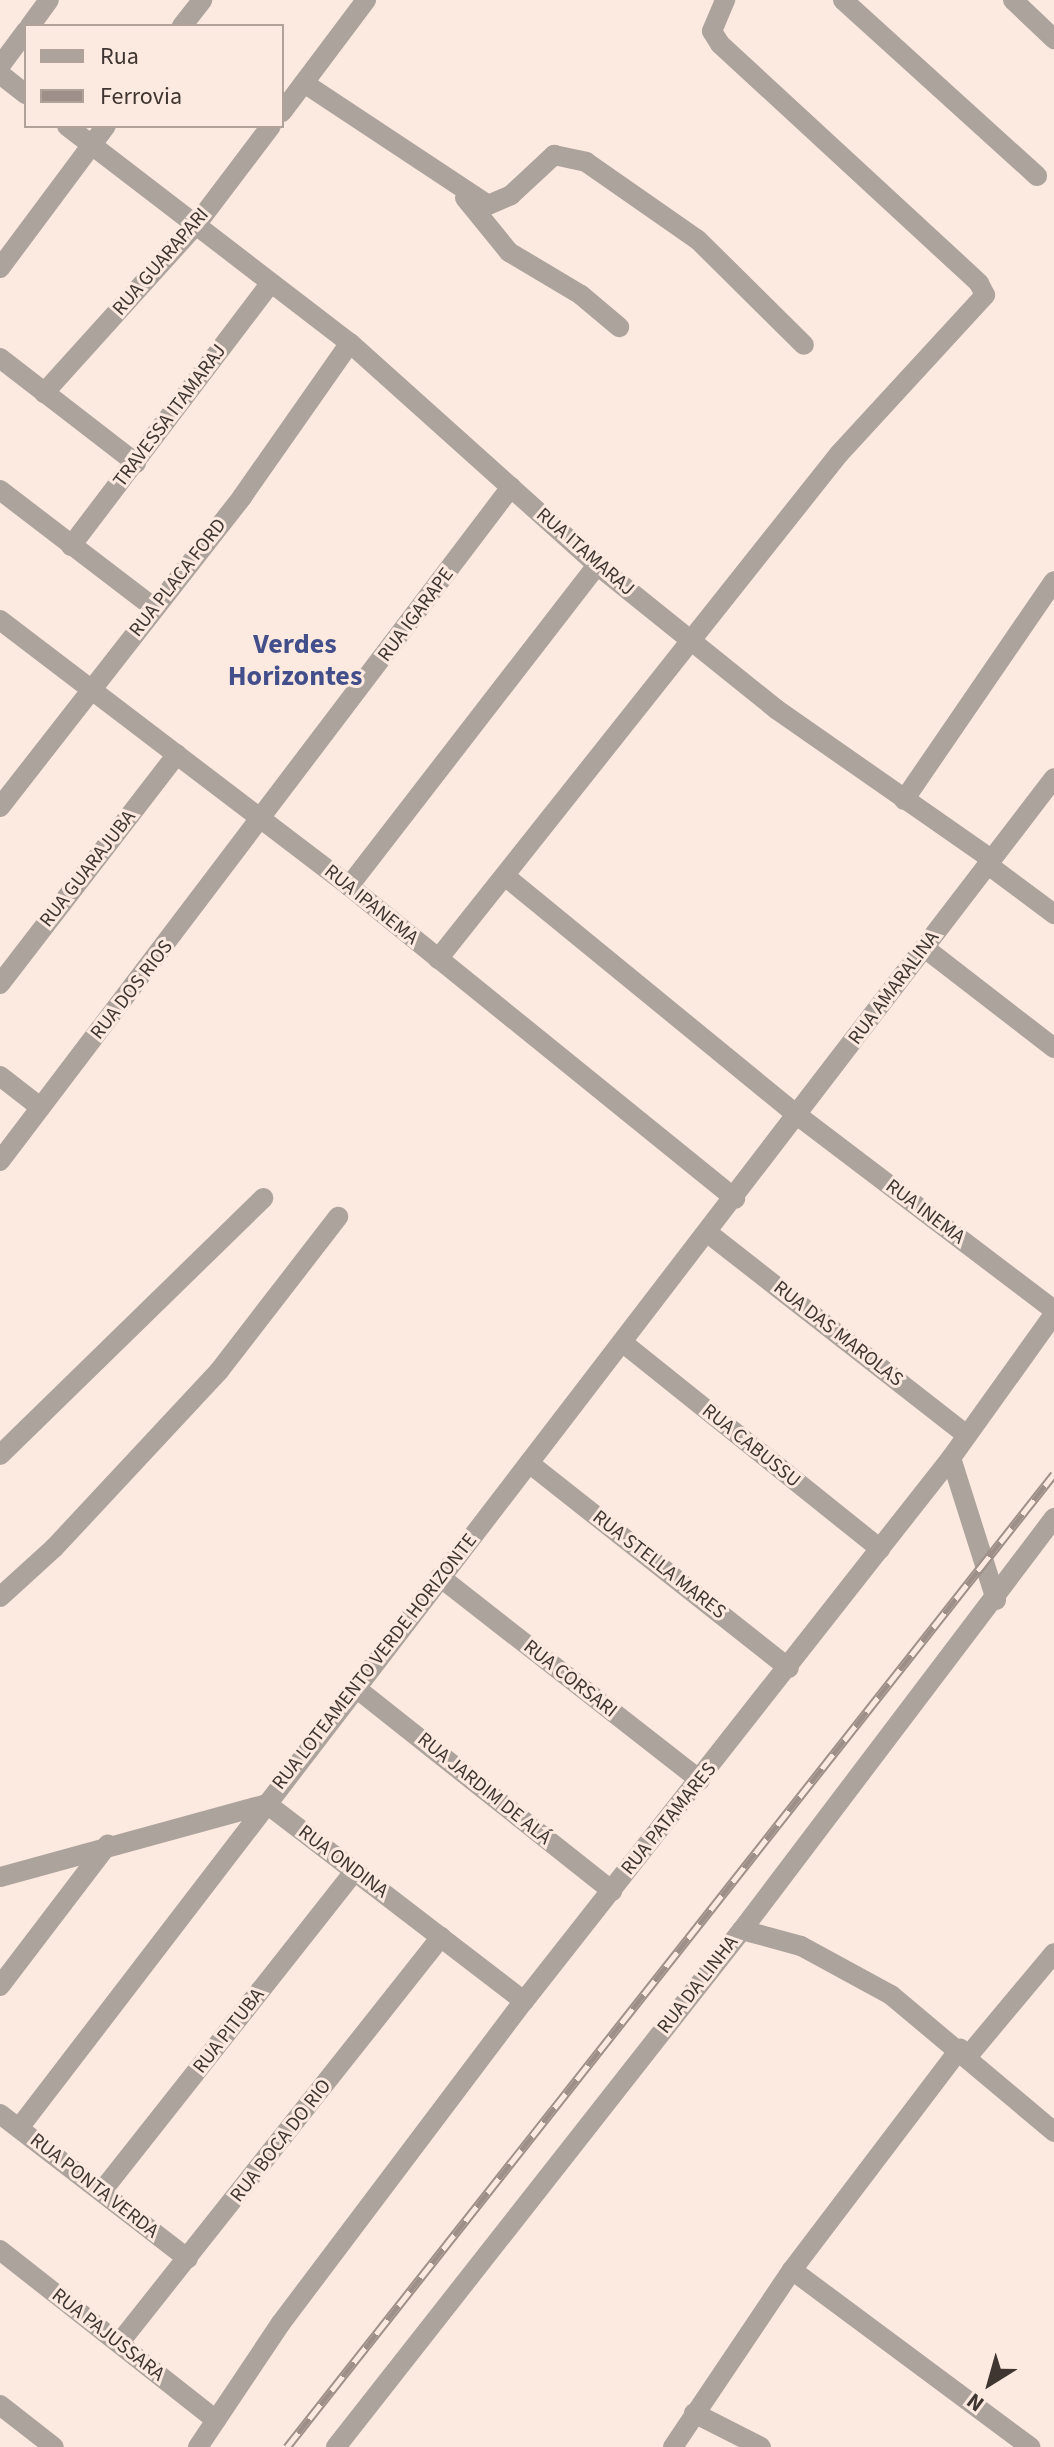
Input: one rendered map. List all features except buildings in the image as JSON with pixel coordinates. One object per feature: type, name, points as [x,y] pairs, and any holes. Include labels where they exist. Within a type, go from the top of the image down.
[{"type":"street","points":[[31,24],[49,0]]},
{"type":"street","points":[[184,24],[202,0]]},
{"type":"street","points":[[284,109],[366,0]]},
{"type":"street","points":[[438,959],[839,454],[985,295],[979,283],[720,44],[712,31],[725,0]]},
{"type":"street","points":[[843,0],[1037,176]]},
{"type":"street","points":[[1013,0],[1054,39]]},
{"type":"street","points":[[0,66],[24,34]]},
{"type":"street","points":[[0,74],[24,92]]},
{"type":"street","points":[[304,83],[458,189],[488,205],[500,203],[547,159],[572,155],[698,240],[804,345]]},
{"type":"street","name":"RUA ITAMARAJ","points":[[70,128],[269,285],[350,343],[597,565],[692,642],[989,862],[1054,914]]},
{"type":"street","points":[[0,268],[105,128]]},
{"type":"street","name":"RUA GUARAPARI","points":[[44,393],[196,225],[269,128]]},
{"type":"street","points":[[458,189],[509,252],[591,302],[619,327]]},
{"type":"street","name":"TRAVESSA ITAMARAJ","points":[[71,546],[269,285]]},
{"type":"street","name":"RUA PLACA FORD","points":[[0,807],[153,607],[242,497],[350,343]]},
{"type":"street","points":[[0,358],[136,463]]},
{"type":"street","name":"RUA IGARAPE","points":[[264,819],[511,487]]},
{"type":"street","points":[[0,490],[153,607]]},
{"type":"street","points":[[349,886],[597,565]]},
{"type":"street","points":[[904,800],[1054,581]]},
{"type":"street","name":"RUA IPANEMA","points":[[3,627],[93,688],[264,819],[735,1199]]},
{"type":"street","name":"RUA GUARAJUBA","points":[[0,984],[177,754]]},
{"type":"street","name":"RUA AMARALINA","points":[[735,1199],[1054,778]]},
{"type":"street","name":"RUA DOS RIOS","points":[[0,1161],[264,819]]},
{"type":"street","name":"RUA INEMA","points":[[505,876],[797,1115],[1054,1312]]},
{"type":"street","points":[[926,949],[1054,1048]]},
{"type":"street","points":[[0,1076],[40,1107]]},
{"type":"street","points":[[0,1455],[263,1198]]},
{"type":"street","name":"RUA LOTEAMENTO VERDE HORIZONTE","points":[[19,2128],[440,1577],[735,1199]]},
{"type":"street","points":[[0,1597],[54,1548],[219,1371],[338,1217]]},
{"type":"street","name":"RUA DAS MAROLAS","points":[[708,1233],[967,1435]]},
{"type":"street","name":"RUA PATAMARES","points":[[198,2447],[281,2323],[524,2001],[789,1668],[951,1458],[1054,1312]]},
{"type":"street","name":"RUA CABUSSU","points":[[622,1342],[880,1549]]},
{"type":"street","points":[[951,1458],[996,1600]]},
{"type":"street","name":"RUA STELLA MARES","points":[[529,1463],[789,1668]]},
{"type":"street","name":"RUA DA LINHA","points":[[337,2447],[742,1930],[1052,1526]]},
{"type":"street","name":"RUA CORSARI","points":[[440,1577],[700,1780]]},
{"type":"street","name":"RUA JARDIM DE ALÁ","points":[[356,1688],[612,1891]]},
{"type":"street","points":[[0,1877],[108,1844],[267,1804]]},
{"type":"street","name":"RUA ONDINA","points":[[267,1804],[524,2001]]},
{"type":"street","points":[[0,1986],[108,1844]]},
{"type":"street","name":"RUA PITUBA","points":[[102,2191],[355,1871]]},
{"type":"street","points":[[742,1930],[801,1946],[856,1973],[964,2052],[1054,2132]]},
{"type":"street","name":"RUA BOCA DO RIO","points":[[120,2342],[441,1937]]},
{"type":"street","points":[[673,2447],[792,2270],[964,2052],[1054,1953]]},
{"type":"street","name":"RUA PONTA VERDA","points":[[0,2114],[188,2259]]},
{"type":"street","name":"RUA PAJUSSARA","points":[[0,2250],[216,2420]]},
{"type":"street","points":[[792,2270],[1030,2447]]},
{"type":"street","points":[[0,2405],[54,2447]]},
{"type":"street","points":[[694,2413],[761,2447]]},
{"type":"railway","points":[[287,2447],[1054,1474]]},
{"type":"district","name":"Verdes Horizontes","points":[[295,660]]}]
